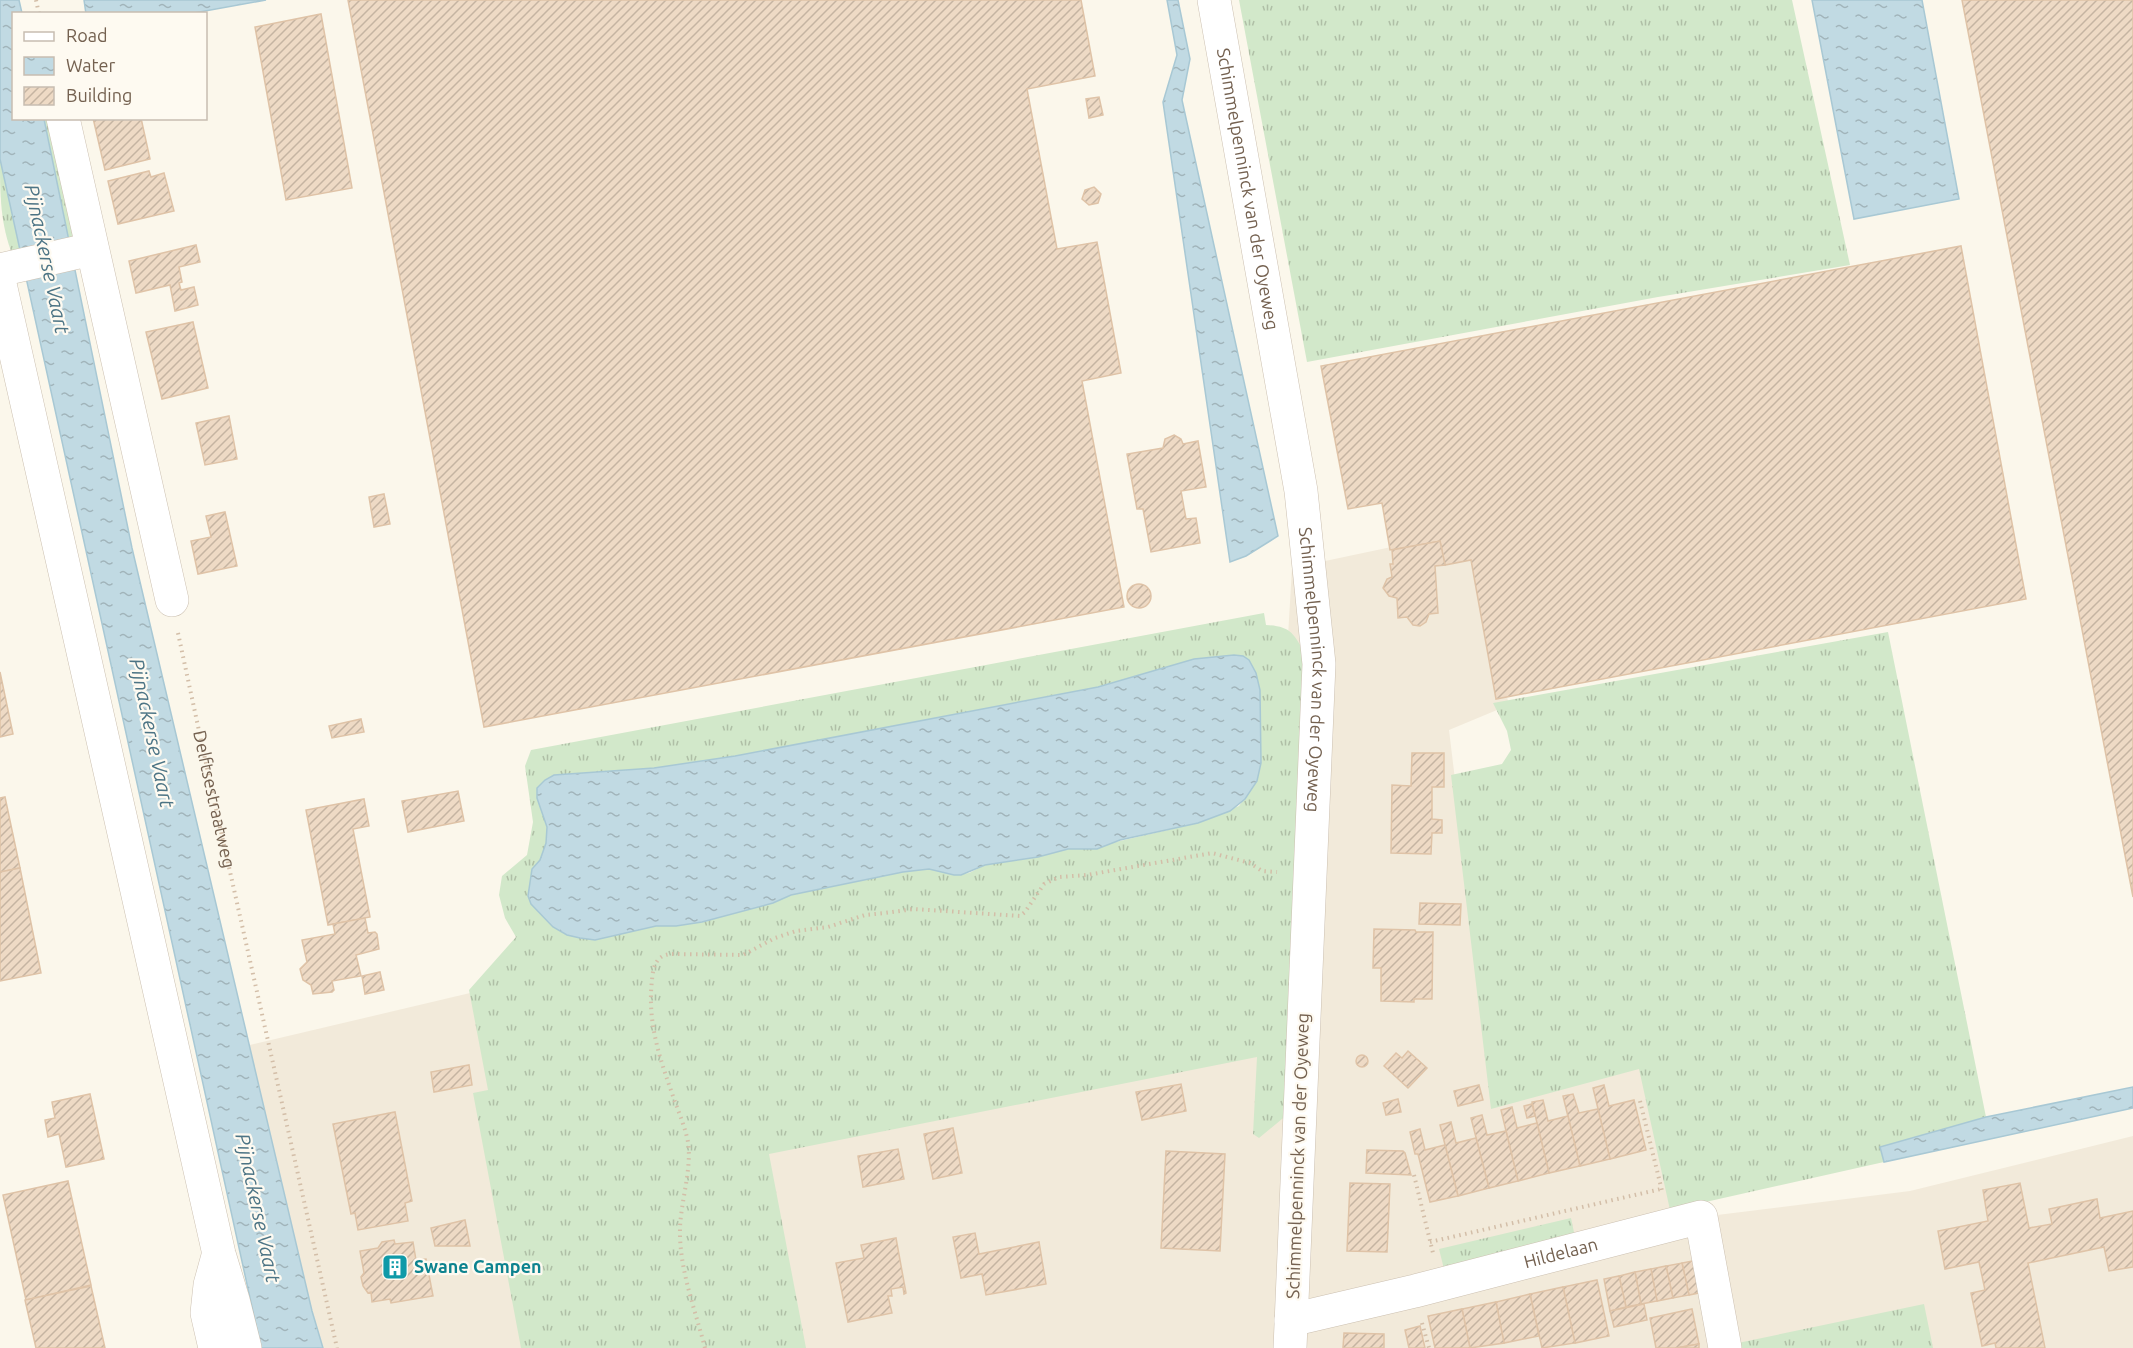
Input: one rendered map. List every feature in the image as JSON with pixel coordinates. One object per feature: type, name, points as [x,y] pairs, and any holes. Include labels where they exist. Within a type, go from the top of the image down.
[{"type":"street","name":"Schimmelpenninck van der Oyeweg","points":[[1214,0],[1303,502],[1319,664],[1291,1334]]},
{"type":"street","points":[[63,120],[85,251],[172,600]]},
{"type":"street","points":[[85,251],[5,273],[5,333],[219,1254],[244,1348]]},
{"type":"street","name":"Hildelaan","points":[[1291,1334],[1441,1284],[1701,1217],[1725,1348]]},
{"type":"street","points":[[215,1348],[207,1313],[210,1285],[219,1254]]},
{"type":"path","name":"Delftsestraatweg","points":[[172,600],[218,819],[337,1348]]},
{"type":"path","points":[[705,1348],[681,1261],[680,1228],[689,1157],[688,1144],[658,1054],[650,1007],[652,977],[655,962],[659,958],[665,954],[679,953],[743,955],[775,938],[796,931],[828,927],[865,915],[885,912],[914,909],[1020,915],[1025,912],[1044,884],[1053,879],[1112,871],[1203,854],[1212,853],[1230,857],[1250,863],[1262,871],[1310,874]]},
{"type":"path","points":[[1640,1101],[1670,1225]]},
{"type":"path","points":[[1414,1175],[1441,1284]]},
{"type":"path","points":[[1430,1242],[1661,1189]]},
{"type":"shaded area","points":[[1467,531],[1509,705],[1449,730],[1494,1102],[1646,1060],[1701,1217],[1910,1191],[2133,1136],[2133,1348],[799,1348],[765,1151],[1264,1047],[1292,568]]},
{"type":"shaded area","points":[[487,989],[547,1348],[274,1348],[212,1054]]},
{"type":"green space","points":[[1239,0],[1792,0],[1850,265],[1658,297],[1307,362]]},
{"type":"green space","points":[[44,120],[54,120],[80,240],[70,247]]},
{"type":"green space","points":[[0,159],[21,255],[13,256],[5,233]]},
{"type":"green space","points":[[1264,613],[1266,625],[1286,629],[1298,641],[1305,654],[1288,1114],[1259,1138],[1253,1134],[1257,1057],[769,1154],[806,1348],[521,1348],[473,1093],[488,1090],[469,990],[516,937],[505,918],[499,895],[502,876],[527,855],[533,822],[525,766],[531,750]],"holes":[[[1194,659],[1261,712],[1261,763],[1257,781],[1239,806],[1198,823],[1085,849],[1068,849],[1038,857],[985,865],[969,873],[954,875],[929,869],[903,872],[791,895],[773,903],[702,922],[656,926],[594,940],[567,935],[553,927],[528,896],[532,869],[540,860],[546,843],[545,780],[554,775],[654,768],[735,756],[1098,687]]]},
{"type":"green space","points":[[1888,632],[1986,1117],[1881,1147],[1884,1162],[1670,1210],[1639,1069],[1491,1109],[1451,775],[1502,764],[1511,750],[1507,731],[1493,703]]},
{"type":"green space","points":[[1571,1218],[1576,1242],[1445,1273],[1439,1249]]},
{"type":"green space","points":[[1924,1304],[1933,1348],[1739,1348],[1738,1343]]},
{"type":"water","name":"Pijnackerse Vaart","points":[[0,0],[19,0],[22,12],[12,12],[12,120],[44,120],[132,548],[312,1311],[323,1348],[261,1348],[0,159]]},
{"type":"water","points":[[84,0],[266,0],[200,12],[86,12]]},
{"type":"water","points":[[1167,0],[1178,0],[1190,59],[1182,100],[1278,536],[1246,556],[1230,562],[1163,102],[1177,55]]},
{"type":"water","points":[[1812,0],[1922,0],[1959,199],[1854,219]]},
{"type":"water","points":[[1243,656],[1249,660],[1256,673],[1260,690],[1261,763],[1257,781],[1245,799],[1230,811],[1198,823],[1120,840],[1097,849],[1068,849],[1038,857],[985,865],[961,875],[929,869],[903,872],[791,895],[773,903],[702,922],[656,926],[595,940],[567,935],[553,927],[531,904],[528,896],[532,869],[540,860],[546,843],[547,827],[537,798],[537,788],[554,775],[654,768],[735,756],[1098,687],[1194,659]]},
{"type":"water","points":[[2133,1087],[2133,1108],[1884,1162],[1880,1147],[1986,1117]]},
{"type":"building","points":[[348,0],[1081,0],[1095,76],[1027,89],[1057,249],[1097,242],[1121,373],[1082,381],[1124,607],[484,727]]},
{"type":"building","points":[[1962,0],[2133,0],[2133,897]]},
{"type":"building","points":[[321,14],[352,188],[286,200],[255,27]]},
{"type":"building","points":[[1099,97],[1103,115],[1089,118],[1086,99]]},
{"type":"building","points":[[93,120],[141,120],[150,159],[105,170]]},
{"type":"building","points":[[149,171],[151,177],[164,173],[174,211],[118,224],[108,181]]},
{"type":"building","points":[[1094,187],[1101,194],[1098,203],[1089,205],[1082,199],[1085,190]]},
{"type":"building","points":[[196,245],[200,262],[179,267],[182,282],[179,283],[181,290],[194,287],[198,305],[175,311],[170,285],[136,293],[129,261]]},
{"type":"building","points":[[1961,246],[2026,599],[1496,699],[1471,560],[1445,565],[1440,541],[1390,550],[1382,503],[1348,509],[1321,366]]},
{"type":"building","points":[[193,322],[208,388],[162,399],[146,332]]},
{"type":"building","points":[[229,416],[237,459],[205,465],[196,423]]},
{"type":"building","points":[[1174,435],[1181,439],[1183,444],[1198,441],[1206,487],[1181,491],[1186,519],[1196,518],[1200,543],[1151,552],[1143,509],[1137,509],[1127,454],[1163,448],[1165,439]]},
{"type":"building","points":[[384,494],[390,524],[374,527],[369,497]]},
{"type":"building","points":[[225,512],[237,566],[198,574],[191,541],[211,537],[206,516]]},
{"type":"building","points":[[1440,541],[1445,565],[1435,566],[1438,613],[1429,614],[1426,622],[1420,626],[1413,625],[1407,617],[1398,618],[1397,598],[1389,596],[1383,588],[1387,579],[1392,577],[1390,564],[1393,564],[1392,550]]},
{"type":"building","points":[[1139,584],[1147,588],[1151,596],[1147,604],[1139,608],[1131,604],[1127,596],[1131,588]]},
{"type":"building","points":[[0,672],[13,734],[0,737]]},
{"type":"building","points":[[361,719],[364,732],[332,738],[329,726]]},
{"type":"building","points":[[1412,753],[1444,753],[1444,787],[1432,787],[1432,819],[1442,820],[1442,833],[1432,833],[1431,854],[1391,853],[1392,785],[1411,786]]},
{"type":"building","points":[[458,791],[464,821],[408,832],[402,801]]},
{"type":"building","points":[[5,797],[20,868],[0,872],[0,798]]},
{"type":"building","points":[[364,799],[369,826],[353,829],[370,917],[328,925],[306,810]]},
{"type":"building","points":[[20,868],[41,973],[0,981],[0,872]]},
{"type":"building","points":[[1420,903],[1461,904],[1460,925],[1419,924]]},
{"type":"building","points":[[365,918],[368,933],[377,934],[379,949],[356,955],[361,976],[332,981],[334,990],[332,992],[313,994],[311,985],[303,980],[300,969],[307,962],[302,940],[335,934],[333,924]]},
{"type":"building","points":[[1374,929],[1433,932],[1432,999],[1414,999],[1414,1002],[1381,1001],[1381,968],[1373,968]]},
{"type":"building","points":[[380,972],[384,990],[365,994],[362,976]]},
{"type":"building","points":[[1408,1051],[1427,1068],[1408,1088],[1384,1066],[1396,1053],[1402,1058]]},
{"type":"building","points":[[1362,1055],[1368,1061],[1362,1067],[1356,1061]]},
{"type":"building","points":[[469,1065],[472,1085],[434,1092],[431,1072]]},
{"type":"building","points":[[1181,1084],[1186,1111],[1142,1120],[1136,1092]]},
{"type":"building","points":[[1479,1085],[1483,1100],[1458,1106],[1454,1091]]},
{"type":"building","points":[[1604,1085],[1609,1106],[1634,1100],[1646,1150],[1610,1159],[1593,1088]]},
{"type":"building","points":[[90,1094],[104,1159],[66,1167],[59,1134],[48,1137],[45,1120],[55,1118],[52,1102]]},
{"type":"building","points":[[1573,1094],[1579,1113],[1598,1109],[1610,1159],[1580,1166],[1563,1096]]},
{"type":"building","points":[[1398,1099],[1401,1112],[1386,1115],[1383,1103]]},
{"type":"building","points":[[1543,1100],[1548,1121],[1568,1116],[1580,1166],[1549,1173],[1532,1102]]},
{"type":"building","points":[[1532,1104],[1535,1116],[1527,1118],[1524,1106]]},
{"type":"building","points":[[1512,1107],[1517,1128],[1537,1123],[1549,1173],[1518,1181],[1501,1110]]},
{"type":"building","points":[[395,1112],[412,1201],[405,1203],[408,1221],[358,1230],[355,1213],[351,1214],[333,1124]]},
{"type":"building","points":[[1482,1115],[1487,1135],[1506,1131],[1518,1181],[1489,1188],[1471,1118]]},
{"type":"building","points":[[1451,1122],[1456,1143],[1476,1138],[1489,1188],[1458,1196],[1440,1125]]},
{"type":"building","points":[[953,1128],[962,1173],[933,1179],[924,1134]]},
{"type":"building","points":[[1420,1129],[1425,1150],[1445,1145],[1458,1196],[1430,1202],[1410,1132]]},
{"type":"building","points":[[898,1149],[904,1179],[863,1187],[858,1156]]},
{"type":"building","points":[[1367,1150],[1403,1151],[1411,1175],[1366,1173]]},
{"type":"building","points":[[1166,1151],[1225,1154],[1220,1251],[1161,1248]]},
{"type":"building","points":[[68,1181],[91,1285],[26,1300],[3,1195]]},
{"type":"building","points":[[1350,1183],[1390,1184],[1387,1252],[1347,1251]]},
{"type":"building","points":[[2020,1183],[2029,1228],[2052,1224],[2049,1209],[2097,1199],[2100,1218],[2133,1211],[2133,1267],[2109,1271],[2104,1247],[2028,1263],[2045,1348],[1996,1348],[1995,1343],[1982,1346],[1971,1293],[1985,1290],[1979,1262],[1945,1269],[1938,1231],[1988,1221],[1983,1190]]},
{"type":"building","points":[[465,1220],[470,1246],[435,1246],[431,1228]]},
{"type":"building","points":[[975,1233],[979,1254],[1039,1242],[1046,1284],[986,1295],[982,1274],[961,1278],[953,1237]]},
{"type":"building","points":[[896,1238],[906,1293],[904,1294],[903,1287],[891,1289],[892,1296],[888,1296],[892,1313],[848,1322],[836,1263],[864,1258],[861,1245]]},
{"type":"building","name":"Swane Campen","points":[[394,1240],[395,1244],[413,1242],[416,1260],[426,1259],[433,1296],[391,1303],[390,1299],[372,1302],[371,1292],[368,1293],[363,1286],[361,1277],[364,1273],[360,1251],[378,1248],[382,1242]]},
{"type":"building","points":[[1698,1260],[1704,1292],[1689,1295],[1682,1263]]},
{"type":"building","points":[[1682,1263],[1689,1295],[1673,1298],[1666,1266]]},
{"type":"building","points":[[1666,1266],[1673,1298],[1657,1301],[1651,1269]]},
{"type":"building","points":[[1651,1269],[1657,1301],[1641,1304],[1635,1272]]},
{"type":"building","points":[[1635,1272],[1641,1304],[1626,1307],[1619,1276]]},
{"type":"building","points":[[1619,1276],[1626,1307],[1610,1311],[1604,1279]]},
{"type":"building","points":[[1597,1280],[1609,1336],[1575,1343],[1563,1287]]},
{"type":"building","points":[[91,1286],[105,1348],[36,1348],[25,1300]]},
{"type":"building","points":[[1563,1287],[1575,1343],[1542,1348],[1530,1294]]},
{"type":"building","points":[[1530,1294],[1539,1336],[1504,1343],[1496,1302]]},
{"type":"building","points":[[1496,1302],[1504,1343],[1470,1348],[1462,1309]]},
{"type":"building","points":[[1644,1304],[1647,1320],[1614,1327],[1610,1311]]},
{"type":"building","points":[[1462,1309],[1470,1348],[1435,1348],[1428,1316]]},
{"type":"building","points":[[1692,1309],[1699,1344],[1676,1348],[1656,1348],[1650,1318]]},
{"type":"building","points":[[1420,1326],[1425,1348],[1409,1348],[1405,1330]]},
{"type":"building","points":[[1344,1333],[1384,1334],[1384,1348],[1343,1348]]},
{"type":"building","points":[[1699,1344],[1699,1348],[1676,1348]]},
{"type":"place","name":"Swane Campen","points":[[395,1267]]}]
